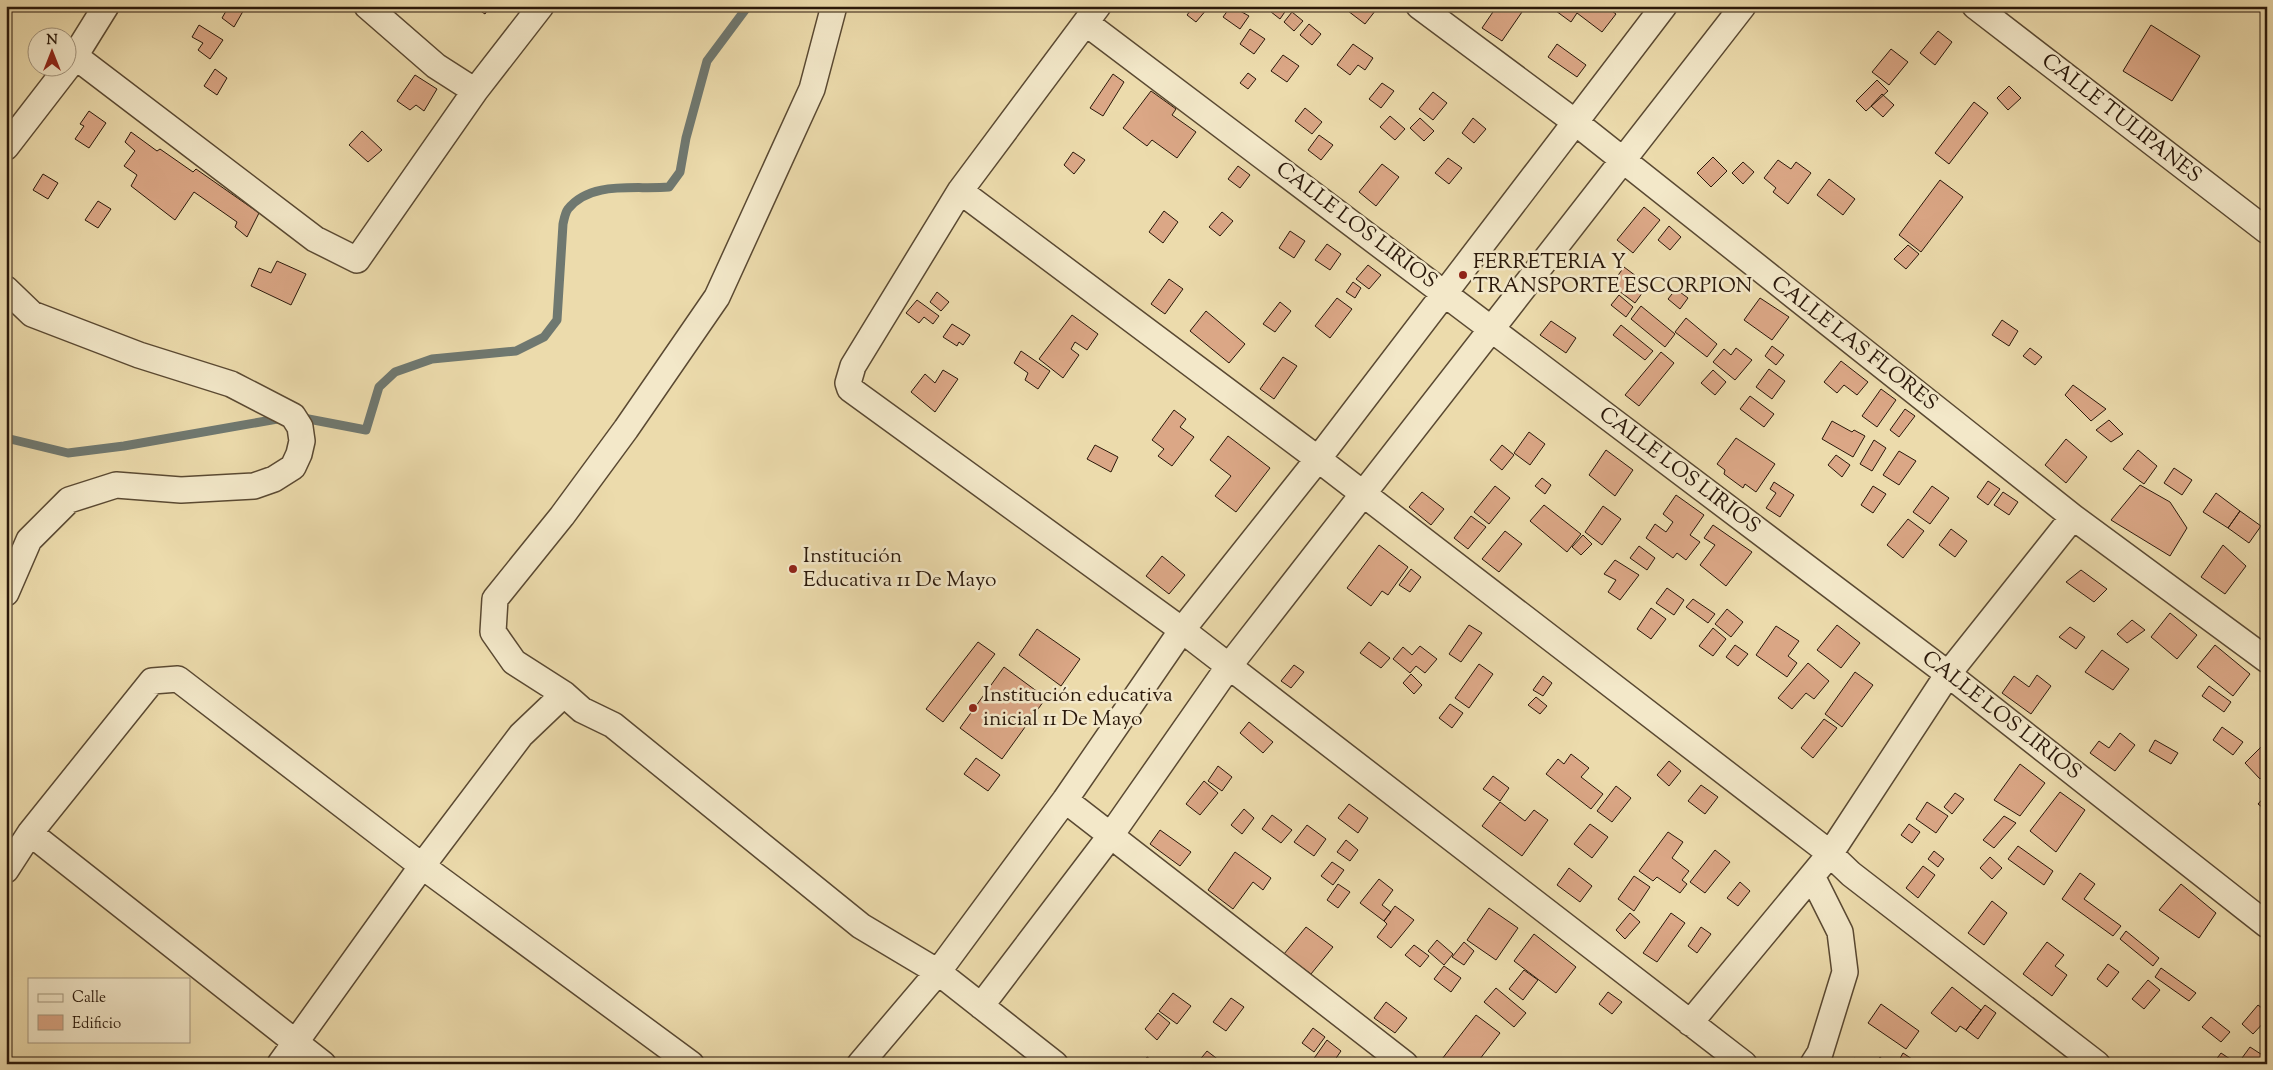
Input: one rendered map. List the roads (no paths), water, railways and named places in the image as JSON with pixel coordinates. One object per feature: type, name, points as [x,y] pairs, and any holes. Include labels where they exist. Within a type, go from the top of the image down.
[{"type":"street","points":[[78,51],[106,6]]},
{"type":"street","points":[[368,6],[436,66],[475,91]]},
{"type":"street","points":[[78,70],[315,239],[357,260],[475,91],[541,6]]},
{"type":"street","points":[[834,6],[812,89],[717,297],[626,429],[562,516],[495,600],[493,632],[514,662],[564,694],[582,710],[613,725],[861,926],[938,972],[1055,1064]]},
{"type":"street","name":"CALLE LAS FLORES","points":[[1419,6],[1575,122],[2073,517],[2267,660]]},
{"type":"street","points":[[860,1064],[938,972],[1065,800],[1182,630],[1318,458],[1664,6]]},
{"type":"street","points":[[981,1006],[1111,835],[1229,666],[1365,494],[1743,6]]},
{"type":"street","name":"CALLE TULIPANES","points":[[1975,6],[2267,231]]},
{"type":"street","points":[[1092,14],[960,192],[853,366],[848,383],[850,389],[1182,630],[1744,1064]]},
{"type":"street","name":"CALLE LOS LIRIOS","points":[[1092,14],[1492,330],[1948,674],[2267,925]]},
{"type":"street","points":[[6,147],[59,78]]},
{"type":"street","points":[[960,192],[1365,494],[1830,854],[1851,874],[2097,1064]]},
{"type":"street","points":[[6,289],[32,314],[139,355],[231,384],[270,404],[293,416],[300,427],[302,441],[293,467],[274,479],[254,486],[181,490],[116,485],[69,500],[29,540],[6,593]]},
{"type":"street","points":[[1690,1023],[1830,854],[1948,674],[2073,517]]},
{"type":"street","points":[[6,870],[30,832],[152,681],[178,678],[422,866],[691,1064]]},
{"type":"street","points":[[280,1064],[422,866],[521,735],[564,694]]},
{"type":"street","points":[[1065,800],[1406,1064]]},
{"type":"street","points":[[30,832],[295,1044],[323,1064]]},
{"type":"street","points":[[1812,876],[1840,932],[1845,972],[1820,1053],[1813,1064]]},
{"type":"waterway","points":[[298,417],[366,430],[379,387],[395,372],[432,359],[516,351],[544,337],[557,320],[563,224],[568,209],[578,200],[601,190],[669,187],[680,172],[686,138],[707,61],[748,6]]},
{"type":"waterway","points":[[6,438],[68,453],[124,446],[283,418]]},
{"type":"place","name":"FERRETERIA Y TRANSPORTE ESCORPION","points":[[1463,275]]},
{"type":"place","name":"Institución Educativa 11 De Mayo","points":[[793,569]]},
{"type":"place","name":"Institución educativa inicial 11 De Mayo","points":[[973,708]]}]
